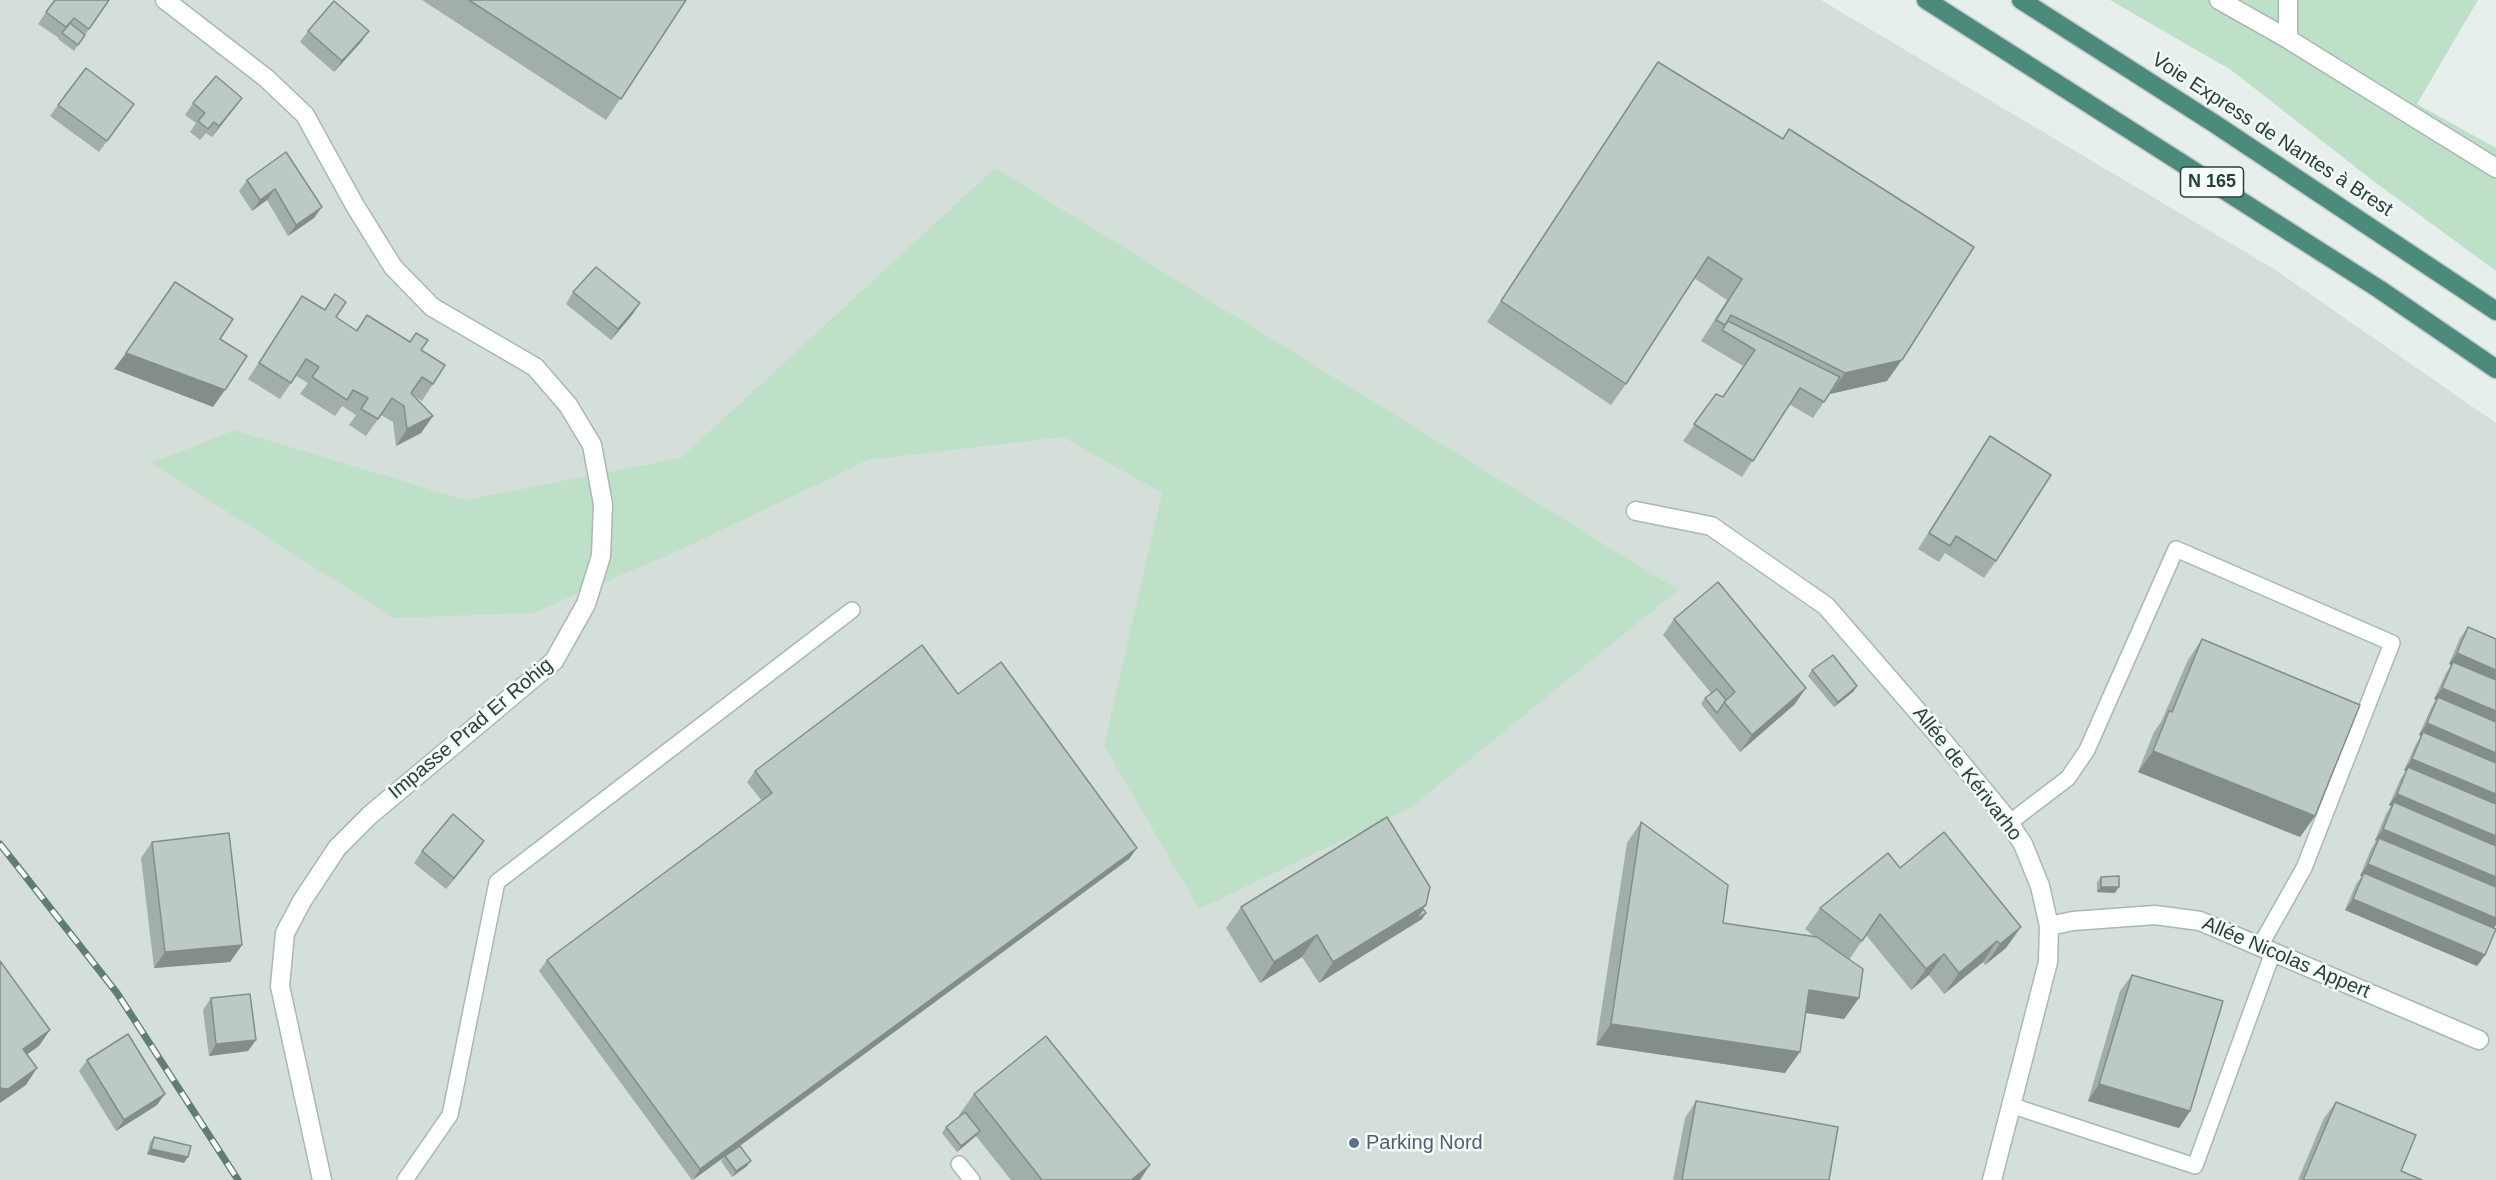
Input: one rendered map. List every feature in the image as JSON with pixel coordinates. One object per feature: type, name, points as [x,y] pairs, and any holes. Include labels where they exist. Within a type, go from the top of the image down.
[{"type":"highway","name":"N 165","points":[[1926,0],[2379,289],[2496,369]]},
{"type":"highway","name":"Voie Express de Nantes à Brest","points":[[2021,0],[2244,142],[2496,311]]},
{"type":"street","name":"Impasse Prad Er Rohig","points":[[165,0],[266,78],[305,115],[354,204],[393,267],[424,299],[432,307],[535,368],[568,405],[592,445],[603,504],[602,556],[586,604],[554,661],[370,815],[337,848],[302,901],[285,933],[280,986],[322,1180]]},
{"type":"street","points":[[2219,0],[2288,39],[2496,168]]},
{"type":"street","points":[[2288,0],[2288,39]]},
{"type":"street","name":"Allée de Kérivarho","points":[[1636,511],[1711,526],[1826,606],[1912,704],[2009,823],[2022,844],[2036,875],[2049,926],[2048,963],[1992,1180]]},
{"type":"street","name":"Allée Nicolas Appert","points":[[2049,926],[2073,921],[2155,915],[2200,921],[2480,1041]]},
{"type":"lane","points":[[2009,823],[2068,778],[2087,750],[2176,549],[2392,643],[2304,868],[2267,949],[2195,1166],[2010,1105]]},
{"type":"lane","points":[[405,1180],[450,1115],[497,882],[852,610]]},
{"type":"lane","points":[[959,1164],[972,1180]]},
{"type":"shaded area","points":[[0,0],[1821,0],[2274,269],[2496,423],[2496,1180],[0,1180]]},
{"type":"green space","points":[[2110,0],[2478,0],[2417,104],[2496,148],[2496,271],[2372,180],[2231,70]]},
{"type":"green space","points":[[995,168],[1678,590],[1410,808],[1199,909],[1104,745],[1162,493],[1063,437],[868,460],[682,549],[533,613],[394,618],[151,463],[234,430],[465,500],[681,458]]},
{"type":"building","points":[[55,0],[109,0],[89,29],[74,18],[66,27],[46,12]]},
{"type":"building","points":[[469,0],[686,0],[621,99]]},
{"type":"building","points":[[334,1],[369,31],[342,61],[308,31]]},
{"type":"building","points":[[70,23],[85,35],[78,45],[62,33]]},
{"type":"building","points":[[1658,62],[1783,139],[1789,129],[1974,247],[1902,360],[1845,373],[1731,315],[1725,325],[1716,320],[1742,279],[1708,257],[1626,384],[1501,301]]},
{"type":"building","points":[[86,68],[134,104],[107,141],[58,105]]},
{"type":"building","points":[[216,76],[242,98],[219,126],[214,122],[208,129],[198,121],[205,113],[193,103]]},
{"type":"building","points":[[286,152],[322,207],[296,225],[275,189],[260,200],[247,180]]},
{"type":"building","points":[[596,267],[640,303],[618,329],[573,292]]},
{"type":"building","points":[[175,282],[233,319],[220,339],[247,356],[225,390],[126,353]]},
{"type":"building","points":[[335,294],[346,302],[336,317],[357,331],[367,315],[410,342],[416,333],[428,340],[421,350],[445,365],[433,384],[422,377],[411,393],[433,416],[407,429],[404,406],[392,398],[378,419],[361,409],[368,398],[353,390],[347,400],[312,377],[319,367],[306,359],[291,383],[259,363],[302,296],[325,310]]},
{"type":"building","points":[[1728,321],[1840,377],[1824,402],[1800,388],[1753,461],[1694,424],[1716,394],[1723,397],[1755,350],[1722,330]]},
{"type":"building","points":[[1990,436],[2051,475],[1996,561],[1956,536],[1950,546],[1929,533]]},
{"type":"building","points":[[1718,582],[1806,688],[1752,735],[1724,702],[1735,692],[1674,619]]},
{"type":"building","points":[[2468,627],[2496,639],[2496,670],[2457,653]]},
{"type":"building","points":[[2202,639],[2360,705],[2315,816],[2153,751]]},
{"type":"building","points":[[922,645],[958,694],[1001,662],[1137,848],[700,1169],[547,960],[772,793],[755,771]]},
{"type":"building","points":[[1833,655],[1857,686],[1838,702],[1812,670]]},
{"type":"building","points":[[2453,662],[2496,680],[2496,711],[2442,688]]},
{"type":"building","points":[[1717,689],[1726,700],[1717,713],[1705,698]]},
{"type":"building","points":[[2438,697],[2496,722],[2496,753],[2427,723]]},
{"type":"building","points":[[2423,732],[2496,763],[2496,794],[2412,759]]},
{"type":"building","points":[[2408,767],[2496,804],[2496,836],[2397,794]]},
{"type":"building","points":[[2394,802],[2496,846],[2496,877],[2383,829]]},
{"type":"building","points":[[453,814],[484,841],[454,878],[422,851]]},
{"type":"building","points":[[1387,817],[1430,887],[1426,905],[1333,962],[1317,935],[1274,962],[1241,907]]},
{"type":"building","points":[[1641,822],[1728,885],[1723,923],[1817,937],[1863,969],[1859,998],[1809,990],[1800,1052],[1611,1024]]},
{"type":"building","points":[[1944,832],[2021,927],[2000,944],[1997,941],[1959,973],[1944,954],[1926,969],[1880,914],[1862,941],[1820,908],[1888,853],[1900,868]]},
{"type":"building","points":[[229,833],[242,945],[165,952],[152,842]]},
{"type":"building","points":[[2379,838],[2496,887],[2496,918],[2368,864]]},
{"type":"building","points":[[2364,873],[2496,929],[2485,955],[2353,899]]},
{"type":"building","points":[[2119,876],[2119,887],[2101,887],[2101,877]]},
{"type":"building","points":[[1423,909],[1426,913],[1415,920]]},
{"type":"building","points":[[0,961],[50,1030],[23,1049],[37,1068],[8,1089],[0,1088]]},
{"type":"building","points":[[2132,975],[2223,1001],[2190,1111],[2099,1084]]},
{"type":"building","points":[[250,994],[256,1040],[216,1044],[211,998]]},
{"type":"building","points":[[128,1034],[165,1094],[124,1120],[87,1060]]},
{"type":"building","points":[[1046,1036],[1150,1165],[1131,1180],[1042,1180],[974,1094]]},
{"type":"building","points":[[1696,1101],[1838,1127],[1829,1180],[1682,1180]]},
{"type":"building","points":[[2336,1102],[2416,1135],[2401,1171],[2422,1180],[2303,1180]]},
{"type":"building","points":[[965,1112],[980,1131],[961,1146],[946,1127]]},
{"type":"building","points":[[154,1137],[191,1146],[188,1157],[151,1149]]},
{"type":"building","points":[[740,1146],[751,1161],[736,1171],[725,1156]]},
{"type":"railway","points":[[0,844],[117,993],[238,1180]]},
{"type":"place","name":"Parking Nord","points":[[1354,1143]]}]
